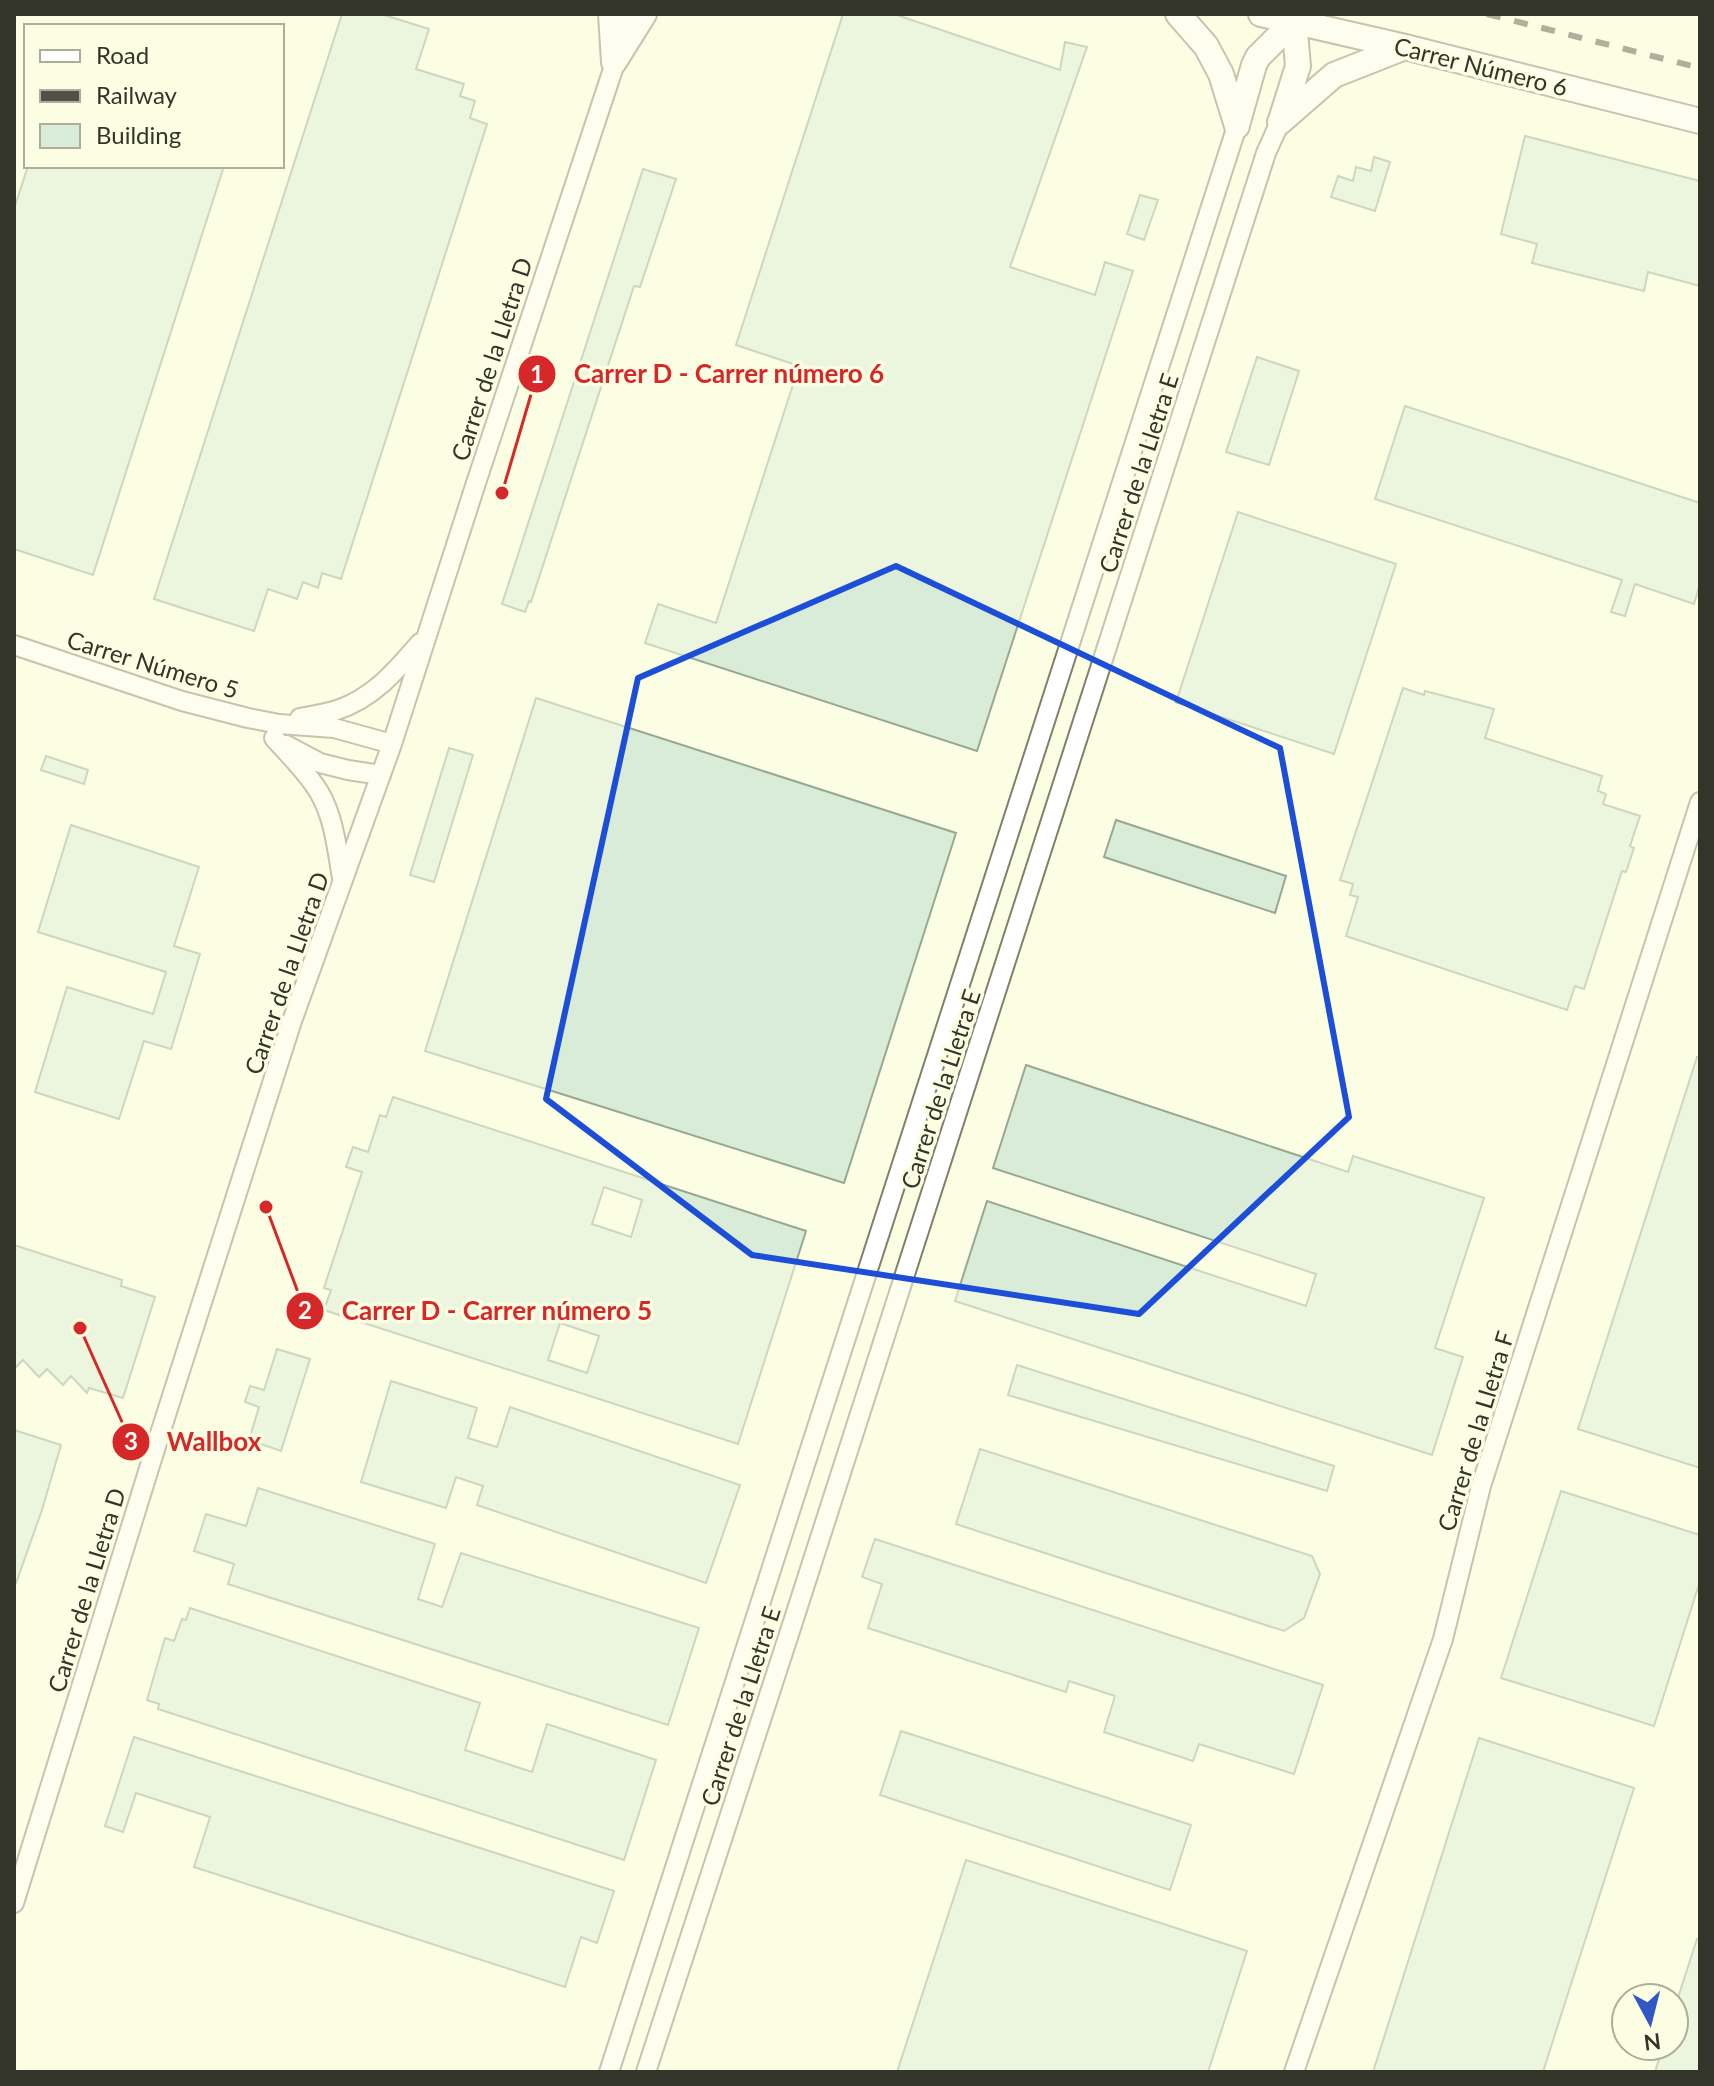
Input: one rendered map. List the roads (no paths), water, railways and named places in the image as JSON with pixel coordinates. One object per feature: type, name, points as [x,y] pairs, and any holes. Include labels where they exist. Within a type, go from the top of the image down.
[{"type":"main road","points":[[611,14],[614,62]]},
{"type":"main road","points":[[614,62],[644,14]]},
{"type":"main road","points":[[1178,14],[1206,46],[1221,74],[1237,126]]},
{"type":"main road","name":"Carrer Número 6","points":[[1261,14],[1700,121]]},
{"type":"main road","points":[[1237,126],[1258,57],[1294,21]]},
{"type":"main road","points":[[1280,122],[1298,66],[1294,21]]},
{"type":"main road","points":[[1280,122],[1334,75],[1405,47]]},
{"type":"street","points":[[614,62],[626,14]]},
{"type":"street","points":[[614,62],[634,14]]},
{"type":"street","name":"Carrer de la Lletra D","points":[[14,1903],[292,1021],[392,744],[614,62]]},
{"type":"street","name":"Carrer de la Lletra E","points":[[646,2072],[1261,168],[1280,122]]},
{"type":"street","name":"Carrer de la Lletra E","points":[[609,2072],[1237,126]]},
{"type":"street","points":[[276,731],[336,711],[364,697],[393,675],[427,634]]},
{"type":"street","name":"Carrer Número 5","points":[[14,645],[182,701],[248,718],[276,731]]},
{"type":"street","points":[[276,731],[334,728],[392,744]]},
{"type":"street","points":[[276,731],[320,763],[381,775]]},
{"type":"street","points":[[276,731],[321,795],[331,823],[343,880]]},
{"type":"street","name":"Carrer de la Lletra F","points":[[1294,2072],[1443,1639],[1481,1486],[1700,802]]},
{"type":"railway","points":[[1487,14],[1700,68]]},
{"type":"place","name":"Carrer D - Carrer número 6","points":[[502,493]]},
{"type":"place","name":"Carrer D - Carrer número 5","points":[[266,1207]]},
{"type":"place","name":"Wallbox","points":[[80,1328]]}]
